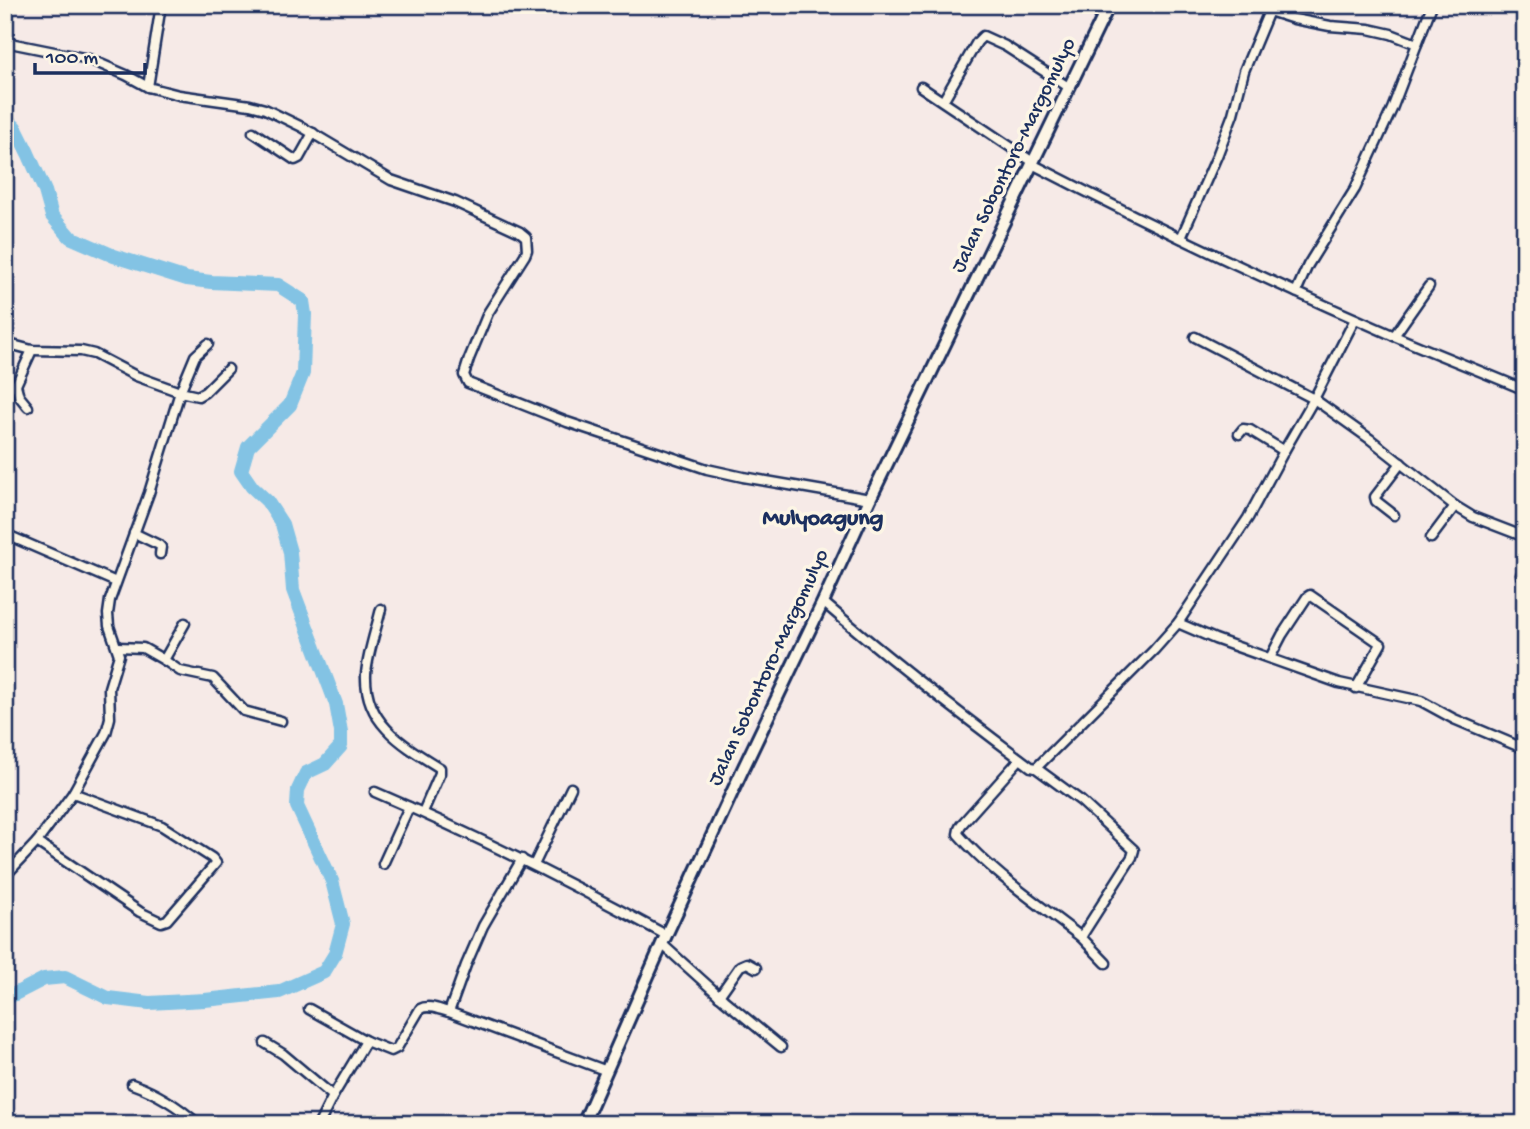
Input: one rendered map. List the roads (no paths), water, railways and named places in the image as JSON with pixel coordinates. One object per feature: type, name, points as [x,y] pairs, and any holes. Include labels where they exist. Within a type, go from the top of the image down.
[{"type":"street","points":[[148,87],[161,5]]},
{"type":"street","points":[[1296,292],[1308,265],[1355,189],[1392,108],[1432,5]]},
{"type":"street","name":"Jalan Sobontoro-Margomulyo","points":[[583,1124],[742,771],[1108,6]]},
{"type":"street","points":[[1181,238],[1225,135],[1244,71],[1269,11],[1330,26],[1369,29],[1417,44]]},
{"type":"street","points":[[943,101],[977,41],[983,36],[1005,46],[1070,88]]},
{"type":"street","points":[[5,42],[89,59],[148,87],[179,95],[265,109],[313,133],[391,180],[456,202],[520,232],[526,237],[527,250],[484,322],[464,375],[468,383],[566,422],[707,469],[870,499]]},
{"type":"street","points":[[921,87],[1032,163],[1181,238],[1355,319],[1525,390]]},
{"type":"street","points":[[253,132],[295,160],[299,158],[313,133]]},
{"type":"street","points":[[1394,336],[1429,285]]},
{"type":"street","points":[[1036,768],[1178,623],[1248,518],[1314,400],[1355,319]]},
{"type":"street","points":[[1195,337],[1314,400],[1370,439],[1455,506],[1484,522],[1525,537]]},
{"type":"street","points":[[5,343],[32,350],[81,351],[93,354],[136,376],[198,396],[228,369]]},
{"type":"street","points":[[5,876],[37,842],[73,793],[108,727],[108,693],[119,657],[118,647],[111,635],[108,614],[110,600],[149,492],[180,392],[195,356],[208,344]]},
{"type":"street","points":[[28,407],[17,392],[16,385],[32,350]]},
{"type":"street","points":[[1239,434],[1243,429],[1250,430],[1284,451]]},
{"type":"street","points":[[1394,515],[1376,501],[1375,497],[1401,463]]},
{"type":"street","points":[[1431,538],[1455,506]]},
{"type":"street","points":[[134,533],[160,546],[160,554]]},
{"type":"street","points":[[5,534],[116,582]]},
{"type":"street","points":[[1521,575],[1525,566]]},
{"type":"street","points":[[1270,658],[1288,625],[1310,595],[1381,644],[1356,688]]},
{"type":"street","points":[[823,602],[885,655],[1020,759],[1081,801],[1134,850],[1082,937]]},
{"type":"street","points":[[381,609],[366,671],[367,686],[372,707],[380,723],[404,746],[441,770],[423,812]]},
{"type":"street","points":[[164,660],[185,623]]},
{"type":"street","points":[[1178,623],[1215,639],[1356,688],[1421,701],[1454,719],[1525,749]]},
{"type":"street","points":[[118,647],[144,648],[180,671],[213,679],[244,711],[281,721]]},
{"type":"street","points":[[1020,759],[961,825],[958,834],[974,852],[1012,885],[1082,937],[1106,963]]},
{"type":"street","points":[[534,865],[571,788]]},
{"type":"street","points":[[375,792],[534,865],[664,940],[719,996],[781,1047]]},
{"type":"street","points":[[37,842],[139,912],[160,922],[166,921],[216,863],[162,826],[73,793]]},
{"type":"street","points":[[383,864],[409,807]]},
{"type":"street","points":[[449,1012],[483,926],[522,859]]},
{"type":"street","points":[[719,996],[740,966],[747,963],[756,968]]},
{"type":"street","points":[[309,1009],[366,1041],[391,1051],[397,1048],[420,1009],[430,1007],[607,1071]]},
{"type":"street","points":[[319,1124],[366,1041]]},
{"type":"street","points":[[265,1043],[283,1054],[333,1096]]},
{"type":"street","points":[[132,1084],[161,1096],[182,1109],[198,1124]]},
{"type":"waterway","points":[[5,118],[15,127],[28,153],[45,191],[52,216],[70,237],[114,256],[187,279],[278,285],[303,301],[303,373],[290,405],[248,447],[241,471],[252,487],[267,501],[282,524],[290,552],[293,590],[336,704],[341,746],[325,764],[306,773],[298,790],[297,806],[332,881],[343,924],[335,954],[324,972],[279,992],[149,1003],[108,998],[65,977],[44,979],[5,999]]},
{"type":"district","name":"Mulyoagung","points":[[823,519]]}]
